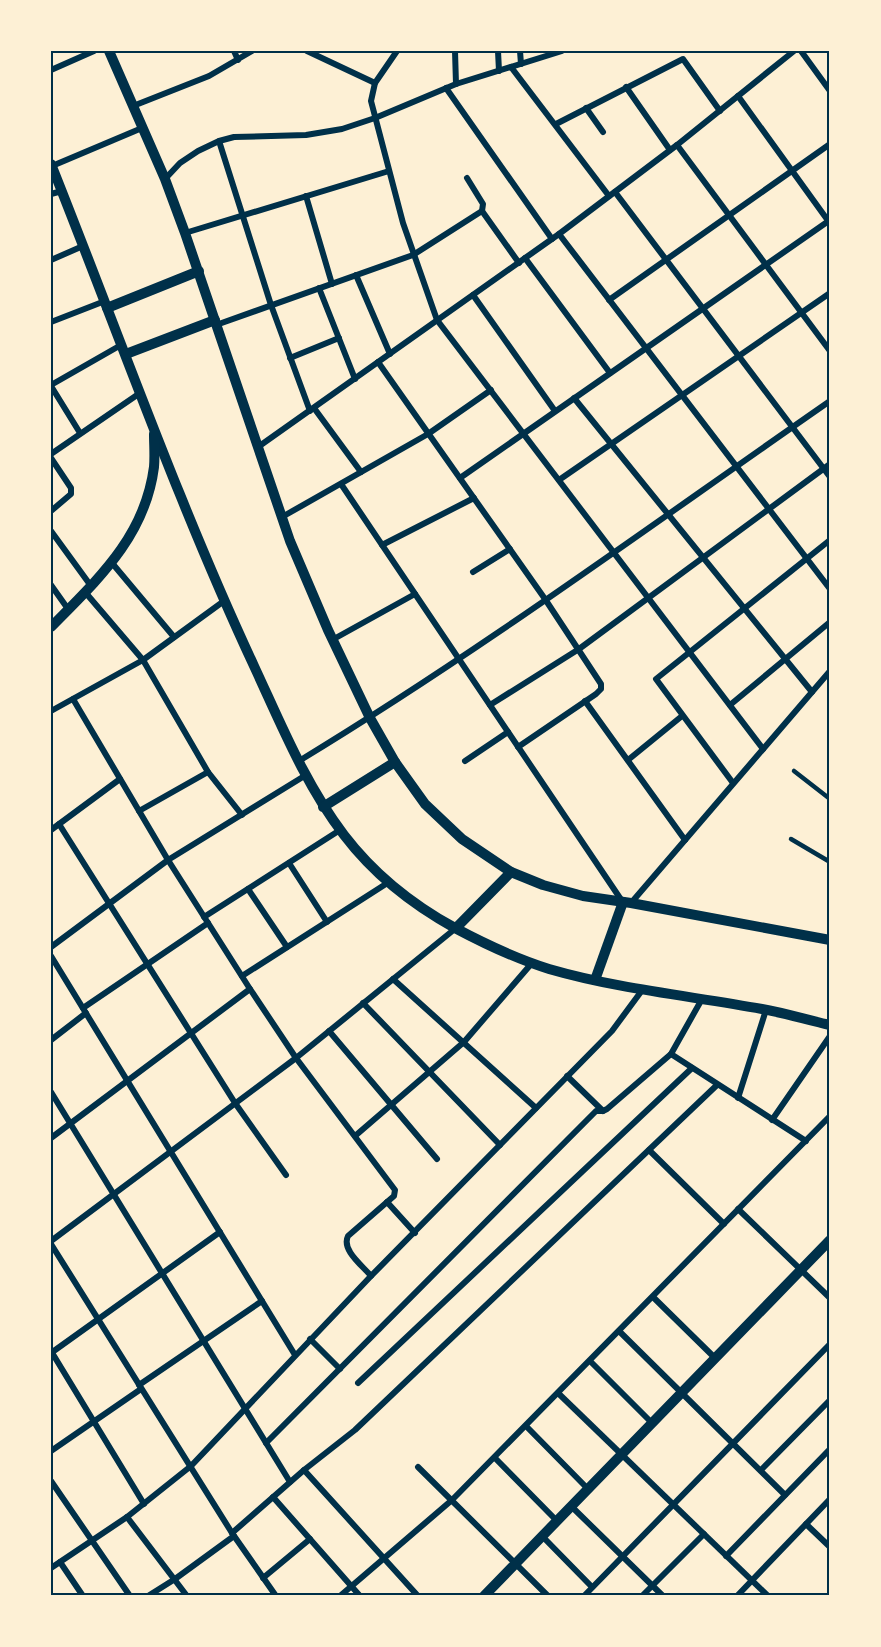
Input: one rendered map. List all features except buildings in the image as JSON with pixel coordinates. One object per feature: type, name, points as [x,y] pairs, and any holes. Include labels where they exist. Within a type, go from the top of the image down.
[{"type":"street","points":[[51,70],[94,51]]},
{"type":"street","points":[[109,51],[165,179],[185,233],[290,541],[332,640],[370,718],[395,762],[425,804],[462,839],[511,872],[543,885],[583,896],[830,939]]},
{"type":"street","points":[[234,51],[238,60]]},
{"type":"street","points":[[134,106],[209,76],[252,51]]},
{"type":"street","points":[[307,51],[375,83]]},
{"type":"street","points":[[397,51],[375,83],[371,101],[413,255],[437,320],[763,749]]},
{"type":"street","points":[[455,51],[456,84]]},
{"type":"street","points":[[498,51],[499,71]]},
{"type":"street","points":[[520,51],[521,64]]},
{"type":"street","points":[[165,179],[180,163],[198,150],[219,141],[234,137],[306,135],[342,129],[375,118],[456,84],[562,51]]},
{"type":"street","points":[[258,447],[552,239],[677,145],[794,51]]},
{"type":"street","points":[[801,51],[830,91]]},
{"type":"street","points":[[556,124],[682,59],[720,111]]},
{"type":"street","points":[[511,67],[666,260],[830,477]]},
{"type":"street","points":[[626,87],[670,150]]},
{"type":"street","points":[[446,88],[552,239]]},
{"type":"street","points":[[460,478],[829,221],[738,96]]},
{"type":"street","points":[[586,108],[603,132]]},
{"type":"street","points":[[142,128],[51,165],[56,192],[83,246],[224,601],[306,775],[323,807],[340,830],[389,882],[432,914],[501,950],[547,968],[595,980],[766,1010],[830,1025]]},
{"type":"street","points":[[219,141],[290,358],[312,410],[362,472]]},
{"type":"street","points":[[609,300],[830,144]]},
{"type":"street","points":[[677,145],[830,351]]},
{"type":"street","points":[[185,233],[389,171]]},
{"type":"street","points":[[467,178],[483,204],[482,211],[610,373]]},
{"type":"street","points":[[306,196],[332,284]]},
{"type":"street","points":[[80,433],[51,385],[124,349],[272,305],[413,255],[482,211]]},
{"type":"street","points":[[558,234],[830,589]]},
{"type":"street","points":[[51,260],[83,246]]},
{"type":"street","points":[[51,322],[106,305],[199,271]]},
{"type":"street","points":[[356,275],[390,354]]},
{"type":"street","points":[[319,288],[355,379]]},
{"type":"street","points":[[559,480],[830,293]]},
{"type":"street","points":[[473,295],[555,411]]},
{"type":"street","points":[[290,358],[339,338]]},
{"type":"street","points":[[378,362],[545,599],[601,684],[601,689],[518,747]]},
{"type":"street","points":[[282,517],[429,434],[491,390]]},
{"type":"street","points":[[51,511],[71,494],[71,489],[51,456],[80,433],[140,393]]},
{"type":"street","points":[[574,398],[812,692]]},
{"type":"street","points":[[299,761],[370,718],[459,659],[830,401]]},
{"type":"street","points":[[51,627],[112,563],[132,534],[147,501],[154,465],[154,429]]},
{"type":"street","points":[[490,705],[579,649],[830,464]]},
{"type":"street","points":[[340,484],[518,747],[627,902]]},
{"type":"street","points":[[382,545],[474,498]]},
{"type":"street","points":[[51,531],[88,589],[143,660],[208,772],[242,815]]},
{"type":"street","points":[[733,783],[656,679],[830,540]]},
{"type":"street","points":[[473,572],[510,549]]},
{"type":"street","points":[[112,563],[174,637]]},
{"type":"street","points":[[51,585],[68,609]]},
{"type":"street","points":[[332,640],[415,594]]},
{"type":"street","points":[[51,711],[143,660],[224,601]]},
{"type":"street","points":[[730,705],[830,622]]},
{"type":"street","points":[[595,980],[627,902],[685,840],[830,671]]},
{"type":"street","points":[[73,699],[168,860],[250,989],[296,1058],[395,1190],[394,1196],[346,1240],[347,1248],[371,1276]]},
{"type":"street","points":[[585,701],[685,840]]},
{"type":"street","points":[[628,760],[682,716]]},
{"type":"street","points":[[465,761],[508,732]]},
{"type":"street","points":[[323,807],[395,762]]},
{"type":"street","points":[[139,811],[208,772]]},
{"type":"street","points":[[51,947],[168,860],[306,775]]},
{"type":"street","points":[[51,830],[120,779]]},
{"type":"street","points":[[59,824],[235,1103],[286,1175]]},
{"type":"street","points":[[51,1040],[85,1011],[248,889],[340,830]]},
{"type":"street","points":[[289,863],[327,922]]},
{"type":"street","points":[[276,1596],[233,1535],[51,1242],[296,1058],[456,928],[511,872]]},
{"type":"street","points":[[242,976],[389,882]]},
{"type":"street","points":[[248,889],[287,947]]},
{"type":"street","points":[[51,956],[295,1355]]},
{"type":"street","points":[[355,1136],[464,1042],[532,962]]},
{"type":"street","points":[[393,979],[536,1108]]},
{"type":"street","points":[[51,1137],[250,989]]},
{"type":"street","points":[[51,1568],[127,1517],[190,1466],[371,1276],[612,1031],[629,1011],[643,989]]},
{"type":"street","points":[[266,1443],[596,1111],[603,1111],[671,1054],[702,999]]},
{"type":"street","points":[[363,1003],[500,1145]]},
{"type":"street","points":[[738,1098],[766,1010]]},
{"type":"street","points":[[329,1031],[437,1159]]},
{"type":"street","points":[[772,1120],[830,1036]]},
{"type":"street","points":[[671,1054],[806,1141]]},
{"type":"street","points":[[358,1383],[692,1068]]},
{"type":"street","points":[[567,1076],[603,1111]]},
{"type":"street","points":[[148,1596],[175,1579],[233,1535],[290,1482],[355,1430],[717,1085]]},
{"type":"street","points":[[51,1092],[290,1482]]},
{"type":"street","points":[[340,1596],[452,1500],[495,1458],[830,1116]]},
{"type":"street","points":[[649,1150],[724,1224]]},
{"type":"street","points":[[387,1202],[415,1233]]},
{"type":"street","points":[[738,1209],[830,1298]]},
{"type":"street","points":[[144,1504],[51,1352],[220,1232]]},
{"type":"street","points":[[484,1596],[830,1240]]},
{"type":"street","points":[[653,1297],[716,1358]]},
{"type":"street","points":[[51,1451],[262,1301]]},
{"type":"street","points":[[619,1331],[785,1495]]},
{"type":"street","points":[[310,1339],[340,1369]]},
{"type":"street","points":[[584,1596],[830,1344]]},
{"type":"street","points":[[590,1361],[652,1423]]},
{"type":"street","points":[[558,1393],[768,1596]]},
{"type":"street","points":[[761,1470],[830,1400]]},
{"type":"street","points":[[526,1426],[589,1490]]},
{"type":"street","points":[[726,1556],[830,1449]]},
{"type":"street","points":[[495,1458],[558,1521]]},
{"type":"street","points":[[418,1467],[548,1596]]},
{"type":"street","points":[[304,1470],[418,1596]]},
{"type":"street","points":[[51,1482],[130,1596]]},
{"type":"street","points":[[273,1497],[360,1596]]},
{"type":"street","points":[[737,1596],[830,1499]]},
{"type":"street","points":[[572,1507],[663,1596]]},
{"type":"street","points":[[127,1517],[187,1596]]},
{"type":"street","points":[[806,1524],[830,1546]]},
{"type":"street","points":[[642,1596],[704,1534]]},
{"type":"street","points":[[543,1537],[592,1587]]},
{"type":"street","points":[[263,1578],[310,1539]]},
{"type":"street","points":[[60,1562],[83,1596]]},
{"type":"lane","points":[[794,771],[830,799]]},
{"type":"lane","points":[[790,839],[830,862]]}]
